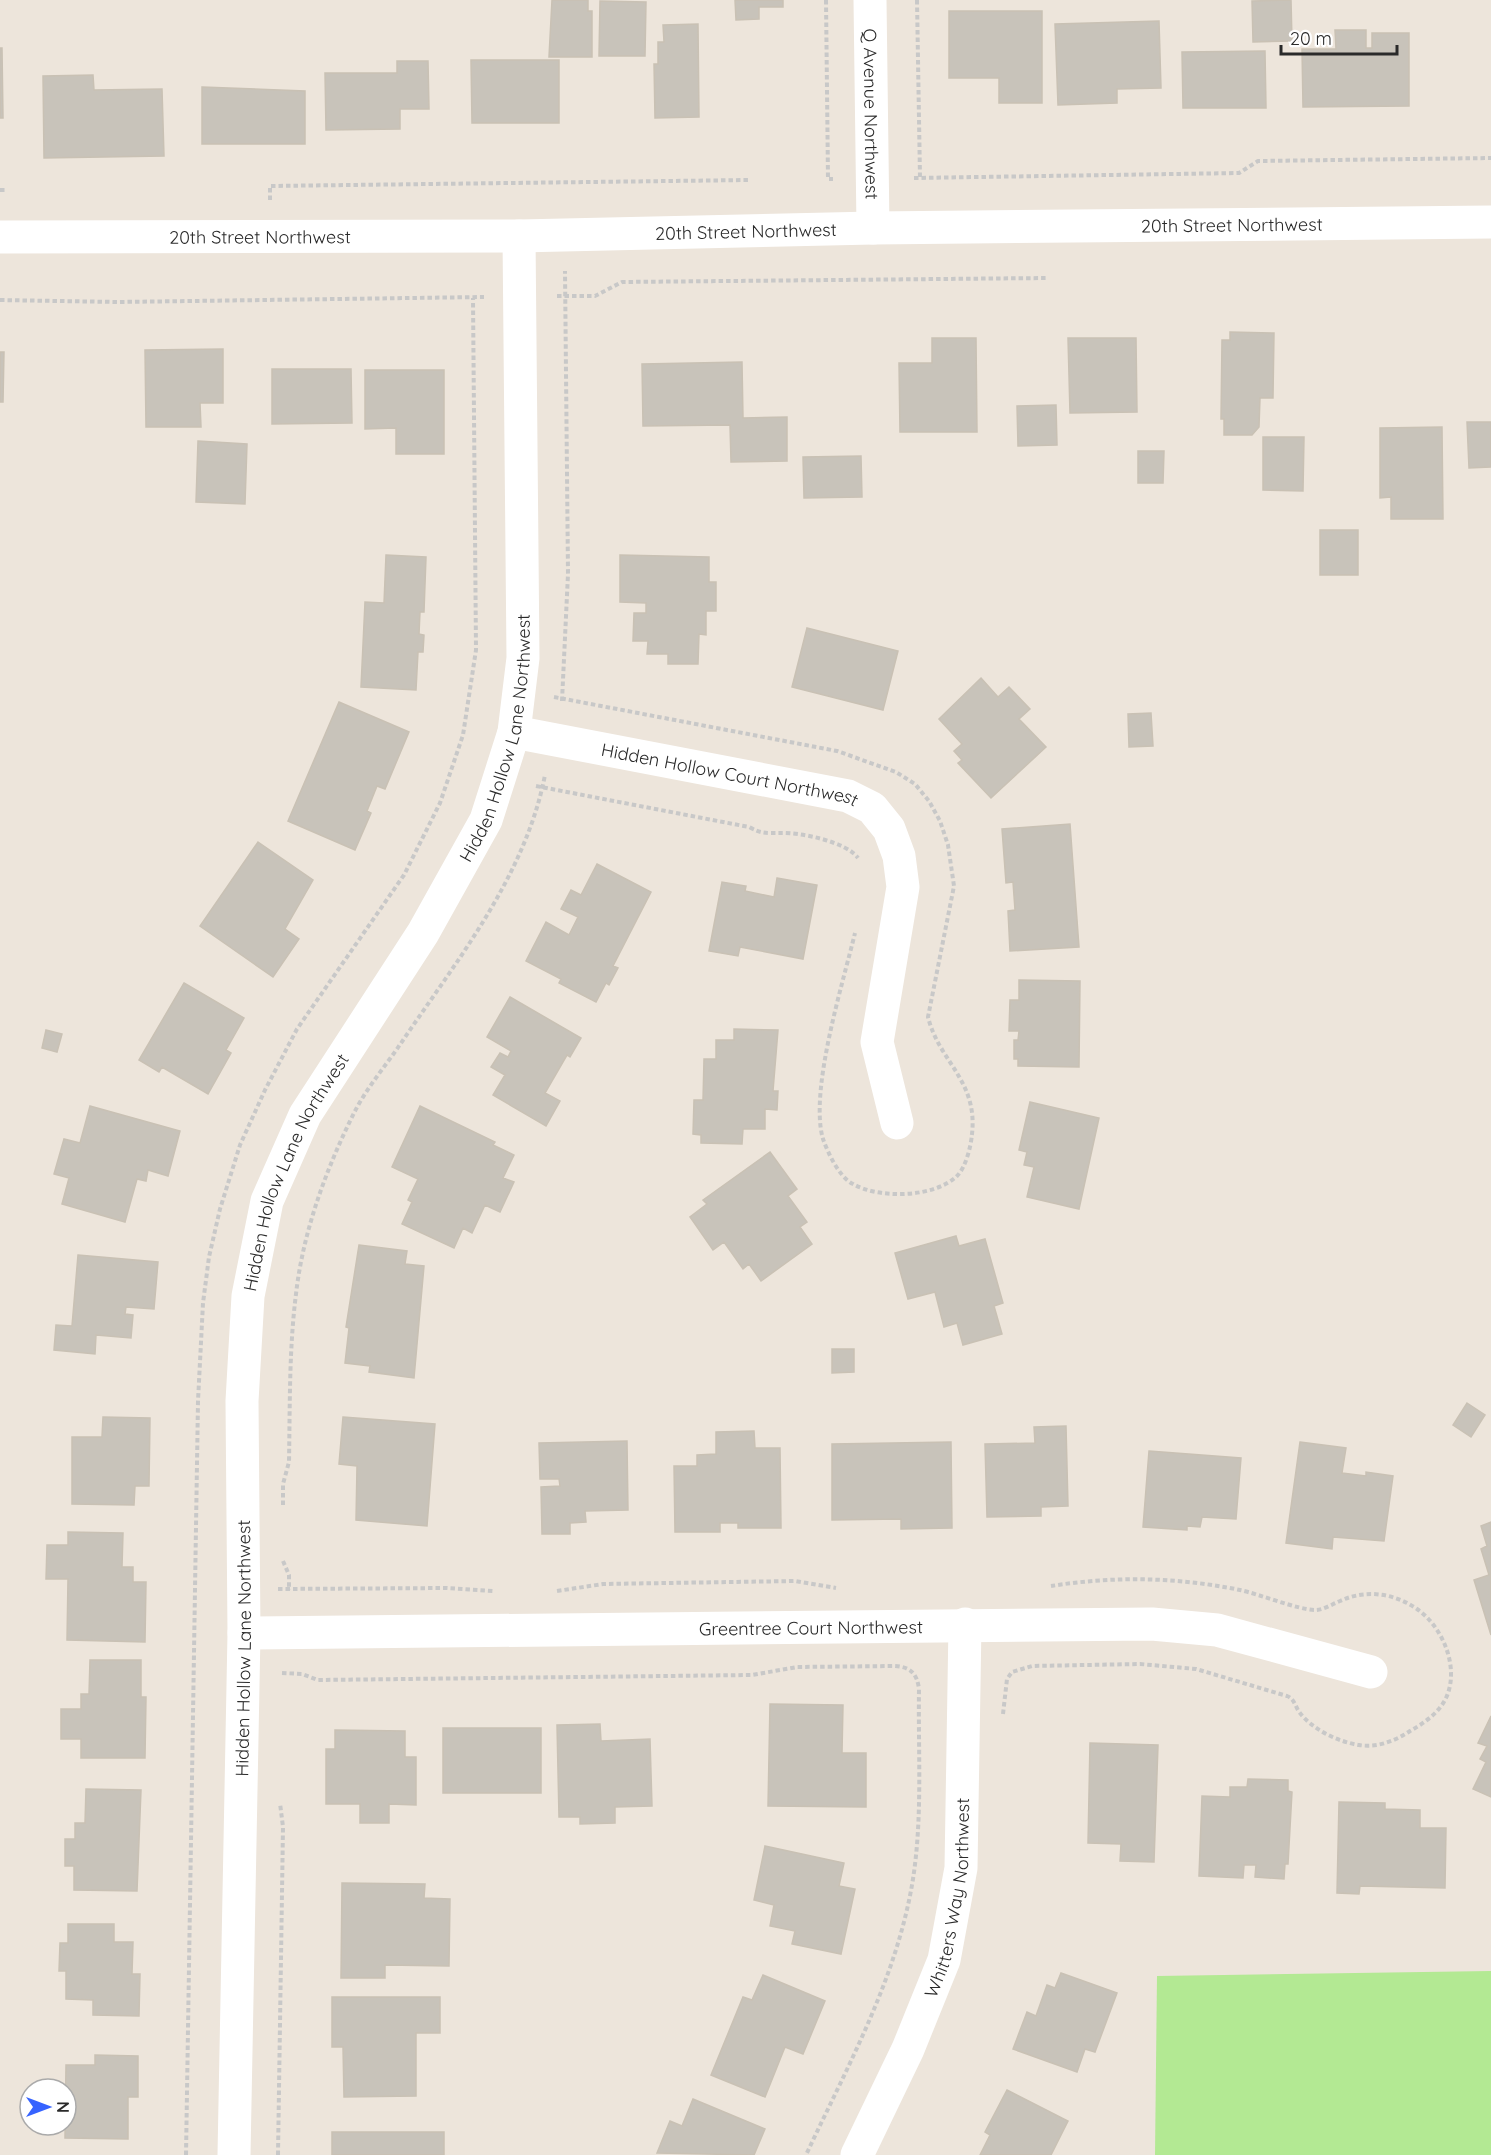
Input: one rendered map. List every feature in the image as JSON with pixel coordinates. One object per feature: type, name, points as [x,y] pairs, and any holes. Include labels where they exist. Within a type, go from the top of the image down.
[{"type":"street","name":"Q Avenue Northwest","points":[[870,0],[873,228]]},
{"type":"street","name":"20th Street Northwest","points":[[0,237],[519,236],[873,228],[1491,222]]},
{"type":"street","name":"Hidden Hollow Lane Northwest","points":[[234,2155],[244,1633],[243,1389],[248,1296],[267,1201],[305,1115],[423,933],[486,820],[514,732],[523,658],[519,236]]},
{"type":"street","name":"Hidden Hollow Court Northwest","points":[[514,732],[848,796],[872,808],[889,829],[899,856],[903,887],[877,1042],[897,1123]]},
{"type":"street","name":"Greentree Court Northwest","points":[[244,1633],[1152,1623],[1217,1630],[1371,1672]]},
{"type":"street","name":"Whitters Way Northwest","points":[[856,2155],[908,2049],[944,1960],[961,1868],[965,1624]]},
{"type":"path","points":[[826,0],[828,179],[833,179]]},
{"type":"path","points":[[917,0],[920,178]]},
{"type":"path","points":[[914,178],[1239,173],[1258,161],[1491,158]]},
{"type":"path","points":[[270,186],[750,180]]},
{"type":"path","points":[[0,190],[7,190]]},
{"type":"path","points":[[562,706],[568,627],[565,264]]},
{"type":"path","points":[[555,296],[595,296],[622,282],[1047,278]]},
{"type":"path","points":[[0,300],[118,302],[494,297]]},
{"type":"path","points":[[548,696],[837,751],[896,772],[915,784],[929,801],[940,821],[948,845],[954,886],[928,1017],[933,1033],[969,1094],[972,1134],[964,1164],[958,1176],[923,1191],[893,1194],[852,1184],[840,1171],[823,1137],[823,1075],[857,922]]},
{"type":"path","points":[[282,1514],[283,1484],[289,1462],[296,1291],[309,1230],[327,1174],[355,1111],[476,933],[500,892],[524,840],[543,788],[546,769]]},
{"type":"path","points":[[533,786],[749,827],[765,835],[781,832],[828,841],[849,849],[857,855],[862,866]]},
{"type":"path","points":[[282,1557],[290,1582],[288,1596]]},
{"type":"path","points":[[282,1685],[282,1673],[302,1674],[318,1680],[752,1675],[797,1667],[906,1667],[913,1672],[918,1679],[919,1689],[916,1848],[904,1924],[882,1994],[806,2155]]},
{"type":"path","points":[[278,2155],[283,1827],[280,1792]]},
{"type":"green space","points":[[1491,1971],[1491,2155],[1155,2155],[1157,1976]]},
{"type":"building","points":[[552,0],[588,0],[588,11],[592,11],[592,57],[549,57]]},
{"type":"building","points":[[735,0],[783,0],[783,7],[759,7],[759,19],[736,20]]},
{"type":"building","points":[[1291,0],[1292,41],[1253,42],[1252,1]]},
{"type":"building","points":[[600,1],[646,2],[645,56],[599,56]]},
{"type":"building","points":[[949,11],[1042,11],[1042,103],[999,103],[999,78],[949,78]]},
{"type":"building","points":[[1159,21],[1161,88],[1117,89],[1117,103],[1058,105],[1055,24]]},
{"type":"building","points":[[698,24],[699,117],[655,118],[654,64],[658,64],[658,42],[664,42],[663,25]]},
{"type":"building","points":[[1335,30],[1366,30],[1366,48],[1372,48],[1372,33],[1409,33],[1409,106],[1303,107],[1302,49],[1336,49]]},
{"type":"building","points":[[0,48],[2,48],[3,118],[0,118]]},
{"type":"building","points":[[1265,51],[1266,108],[1183,108],[1182,52]]},
{"type":"building","points":[[471,60],[559,60],[559,123],[472,123]]},
{"type":"building","points":[[397,61],[428,61],[429,109],[400,109],[400,129],[326,130],[325,73],[397,73]]},
{"type":"building","points":[[93,75],[94,90],[162,89],[164,156],[44,158],[43,76]]},
{"type":"building","points":[[202,87],[305,91],[305,144],[202,144]]},
{"type":"building","points":[[1230,332],[1274,333],[1273,398],[1260,398],[1259,427],[1252,435],[1224,435],[1224,419],[1221,419],[1222,340],[1230,340]]},
{"type":"building","points":[[932,338],[976,338],[977,432],[900,432],[899,363],[932,363]]},
{"type":"building","points":[[1068,338],[1136,338],[1137,412],[1070,413]]},
{"type":"building","points":[[223,349],[223,403],[200,403],[201,427],[146,427],[145,350]]},
{"type":"building","points":[[0,352],[4,352],[3,402],[0,402]]},
{"type":"building","points":[[742,362],[743,418],[787,417],[787,461],[731,462],[730,425],[643,426],[642,364]]},
{"type":"building","points":[[272,369],[351,369],[352,423],[272,424]]},
{"type":"building","points":[[365,370],[444,370],[444,454],[396,454],[396,428],[365,429]]},
{"type":"building","points":[[1056,405],[1057,445],[1018,446],[1017,406]]},
{"type":"building","points":[[1467,422],[1491,422],[1491,467],[1469,468]]},
{"type":"building","points":[[1442,427],[1443,519],[1391,519],[1391,497],[1380,498],[1380,428]]},
{"type":"building","points":[[1263,437],[1304,437],[1303,491],[1263,490]]},
{"type":"building","points":[[198,441],[247,444],[245,504],[196,502]]},
{"type":"building","points":[[1138,451],[1164,451],[1163,483],[1138,483]]},
{"type":"building","points":[[861,456],[862,497],[804,498],[803,457]]},
{"type":"building","points":[[1320,530],[1358,530],[1358,575],[1320,575]]},
{"type":"building","points":[[386,555],[426,557],[424,612],[420,612],[419,634],[424,635],[423,652],[418,652],[416,690],[361,687],[365,602],[384,603]]},
{"type":"building","points":[[620,555],[709,557],[709,582],[716,582],[716,611],[706,611],[706,635],[699,634],[698,664],[668,664],[668,654],[647,654],[648,641],[633,641],[634,613],[646,613],[646,603],[620,602]]},
{"type":"building","points":[[807,628],[898,651],[883,710],[792,687]]},
{"type":"building","points":[[981,678],[998,697],[1009,687],[1030,709],[1019,719],[1046,747],[991,798],[958,763],[962,760],[954,751],[962,744],[939,719]]},
{"type":"building","points":[[339,702],[409,732],[385,789],[377,786],[367,811],[371,813],[355,850],[288,821]]},
{"type":"building","points":[[1151,713],[1153,746],[1129,747],[1128,714]]},
{"type":"building","points":[[1070,824],[1079,947],[1010,951],[1008,911],[1015,910],[1013,882],[1006,883],[1002,829]]},
{"type":"building","points":[[258,842],[313,880],[285,929],[299,939],[273,977],[200,926]]},
{"type":"building","points":[[597,864],[651,892],[613,966],[618,968],[609,985],[606,983],[596,1002],[559,983],[561,979],[526,961],[546,922],[569,935],[578,917],[561,909],[571,890],[581,895]]},
{"type":"building","points":[[777,878],[817,885],[803,959],[740,947],[738,956],[709,951],[722,882],[746,886],[745,891],[774,897]]},
{"type":"building","points":[[1019,980],[1080,981],[1079,1067],[1018,1066],[1018,1059],[1014,1059],[1014,1040],[1018,1040],[1019,1031],[1009,1031],[1010,1000],[1019,1000]]},
{"type":"building","points":[[184,983],[244,1018],[226,1050],[231,1053],[208,1094],[162,1067],[159,1072],[139,1060]]},
{"type":"building","points":[[510,997],[581,1038],[570,1057],[567,1055],[545,1093],[560,1101],[546,1126],[493,1095],[505,1075],[491,1067],[500,1053],[508,1057],[511,1051],[487,1037]]},
{"type":"building","points":[[734,1029],[778,1030],[773,1091],[778,1091],[777,1110],[765,1109],[765,1129],[743,1129],[742,1144],[701,1143],[701,1135],[693,1134],[694,1100],[703,1100],[704,1059],[716,1059],[716,1040],[734,1040]]},
{"type":"building","points":[[46,1030],[62,1034],[57,1052],[42,1048]]},
{"type":"building","points":[[1030,1102],[1099,1118],[1079,1209],[1027,1197],[1034,1167],[1024,1165],[1027,1152],[1019,1150]]},
{"type":"building","points":[[90,1106],[180,1131],[168,1176],[148,1170],[146,1181],[137,1179],[125,1222],[62,1204],[69,1178],[54,1174],[64,1139],[80,1143]]},
{"type":"building","points":[[420,1106],[495,1142],[493,1145],[514,1155],[503,1178],[514,1182],[500,1212],[485,1205],[472,1233],[463,1228],[454,1248],[402,1224],[412,1202],[408,1200],[418,1179],[392,1167]]},
{"type":"building","points":[[770,1152],[797,1189],[788,1196],[807,1222],[800,1227],[812,1244],[761,1281],[749,1264],[743,1269],[724,1242],[713,1250],[690,1217],[707,1204],[703,1200]]},
{"type":"building","points":[[956,1236],[959,1246],[985,1239],[1003,1303],[994,1306],[1002,1334],[963,1345],[957,1323],[944,1327],[935,1292],[908,1299],[895,1253]]},
{"type":"building","points":[[359,1245],[407,1251],[405,1264],[424,1266],[414,1378],[369,1372],[370,1366],[345,1363],[349,1328],[346,1327]]},
{"type":"building","points":[[78,1255],[158,1262],[154,1309],[126,1307],[125,1314],[133,1315],[131,1338],[96,1335],[95,1354],[54,1350],[56,1325],[72,1326]]},
{"type":"building","points":[[832,1349],[854,1349],[854,1372],[832,1373]]},
{"type":"building","points":[[1467,1403],[1485,1415],[1471,1437],[1453,1425]]},
{"type":"building","points":[[103,1417],[150,1418],[149,1486],[135,1486],[134,1505],[72,1504],[72,1437],[102,1437]]},
{"type":"building","points":[[343,1417],[435,1424],[427,1526],[356,1520],[357,1466],[339,1464]]},
{"type":"building","points":[[1066,1426],[1068,1506],[1041,1507],[1041,1516],[987,1517],[985,1444],[1035,1443],[1034,1427]]},
{"type":"building","points":[[754,1431],[755,1448],[780,1448],[781,1528],[738,1528],[738,1523],[720,1523],[720,1532],[675,1532],[674,1466],[697,1466],[697,1455],[716,1454],[716,1432]]},
{"type":"building","points":[[627,1441],[628,1510],[585,1511],[586,1522],[570,1523],[570,1534],[542,1534],[541,1487],[560,1486],[559,1479],[540,1479],[539,1443]]},
{"type":"building","points":[[951,1442],[952,1528],[901,1529],[901,1519],[832,1520],[832,1444]]},
{"type":"building","points":[[1300,1442],[1346,1448],[1342,1473],[1366,1476],[1366,1472],[1393,1476],[1384,1541],[1333,1537],[1332,1549],[1286,1543]]},
{"type":"building","points":[[1149,1451],[1241,1458],[1236,1519],[1202,1517],[1200,1527],[1187,1526],[1187,1530],[1143,1527]]},
{"type":"building","points":[[1491,1522],[1491,1635],[1474,1580],[1489,1575],[1481,1549],[1487,1546],[1481,1526]]},
{"type":"building","points":[[68,1532],[123,1533],[122,1567],[133,1567],[133,1582],[146,1582],[145,1642],[67,1640],[68,1579],[46,1579],[47,1545],[68,1545]]},
{"type":"building","points":[[90,1660],[141,1660],[141,1697],[146,1697],[145,1758],[81,1758],[81,1739],[61,1739],[61,1709],[81,1709],[81,1694],[89,1694]]},
{"type":"building","points":[[770,1704],[843,1705],[842,1753],[866,1753],[866,1807],[768,1806]]},
{"type":"building","points":[[1491,1716],[1491,1797],[1473,1789],[1486,1762],[1480,1759],[1487,1746],[1478,1743]]},
{"type":"building","points":[[600,1724],[601,1741],[650,1739],[652,1806],[615,1807],[615,1823],[580,1824],[580,1817],[559,1817],[557,1725]]},
{"type":"building","points":[[443,1728],[541,1728],[541,1793],[443,1793]]},
{"type":"building","points":[[335,1730],[405,1731],[405,1757],[416,1757],[416,1805],[389,1804],[389,1823],[360,1823],[360,1804],[326,1804],[326,1749],[335,1749]]},
{"type":"building","points":[[1090,1743],[1158,1745],[1154,1862],[1120,1861],[1121,1844],[1088,1843]]},
{"type":"building","points":[[1248,1779],[1288,1780],[1288,1791],[1292,1792],[1288,1864],[1285,1864],[1284,1879],[1255,1877],[1256,1865],[1244,1865],[1243,1878],[1199,1876],[1202,1796],[1230,1797],[1230,1787],[1247,1787]]},
{"type":"building","points":[[86,1789],[141,1790],[137,1891],[74,1890],[74,1866],[65,1866],[65,1839],[75,1839],[75,1823],[85,1823]]},
{"type":"building","points":[[1339,1802],[1385,1803],[1385,1809],[1420,1810],[1420,1828],[1446,1828],[1445,1888],[1360,1886],[1359,1894],[1337,1893]]},
{"type":"building","points":[[765,1846],[844,1863],[839,1886],[855,1889],[841,1954],[792,1944],[795,1931],[770,1926],[774,1905],[754,1900]]},
{"type":"building","points":[[342,1883],[425,1884],[424,1898],[450,1899],[449,1966],[385,1965],[385,1978],[341,1978]]},
{"type":"building","points":[[68,1924],[114,1924],[114,1942],[133,1942],[132,1974],[140,1974],[139,2016],[93,2015],[93,2000],[66,1999],[66,1971],[59,1971],[60,1943],[68,1943]]},
{"type":"building","points":[[1061,1973],[1117,1993],[1095,2052],[1085,2049],[1077,2072],[1013,2049],[1027,2012],[1036,2016],[1047,1985],[1055,1988]]},
{"type":"building","points":[[763,1975],[825,2001],[803,2054],[785,2047],[765,2097],[711,2075],[743,1997],[752,2000]]},
{"type":"building","points":[[332,1997],[440,1997],[440,2033],[416,2033],[416,2096],[344,2097],[343,2047],[332,2047]]},
{"type":"building","points":[[95,2055],[138,2056],[138,2097],[128,2097],[128,2139],[65,2138],[78,2137],[78,2077],[66,2077],[66,2065],[95,2065]]},
{"type":"building","points":[[1007,2090],[1068,2121],[1051,2155],[980,2155],[990,2135],[985,2132]]},
{"type":"building","points":[[693,2099],[765,2129],[754,2155],[657,2153],[670,2121],[682,2126]]},
{"type":"building","points":[[332,2132],[444,2132],[444,2155],[332,2155]]}]
